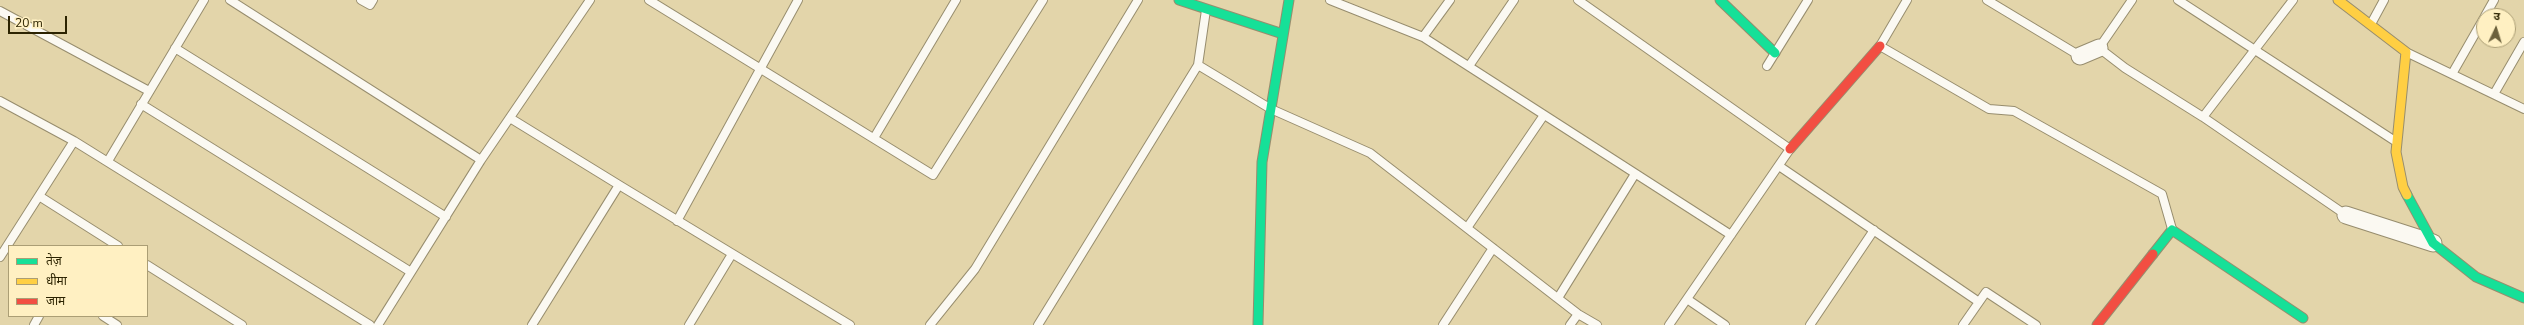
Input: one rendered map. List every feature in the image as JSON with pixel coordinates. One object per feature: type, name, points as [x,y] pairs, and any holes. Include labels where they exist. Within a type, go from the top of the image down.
[{"type":"street","points":[[1179,0],[1283,34]]},
{"type":"street","points":[[1258,325],[1262,162],[1289,0]]},
{"type":"street","points":[[1720,0],[1775,53]]},
{"type":"street","points":[[2338,0],[2406,52],[2396,152],[2403,187],[2433,243]]},
{"type":"street","points":[[1790,149],[1880,46]]},
{"type":"street","points":[[2080,56],[2099,48]]},
{"type":"street","points":[[2346,215],[2433,243],[2476,277],[2524,298]]},
{"type":"street","points":[[2097,325],[2172,230],[2303,318]]},
{"type":"lane","points":[[108,161],[204,0]]},
{"type":"lane","points":[[230,0],[481,160]]},
{"type":"lane","points":[[361,0],[370,5],[373,0]]},
{"type":"lane","points":[[378,325],[481,160],[590,0]]},
{"type":"lane","points":[[649,0],[933,175],[1044,0]]},
{"type":"lane","points":[[677,221],[762,69],[798,0]]},
{"type":"lane","points":[[874,138],[956,0]]},
{"type":"lane","points":[[930,325],[975,269],[1138,0]]},
{"type":"lane","points":[[1330,0],[1423,37],[1731,236]]},
{"type":"lane","points":[[1423,37],[1450,0]]},
{"type":"lane","points":[[1468,66],[1514,0]]},
{"type":"lane","points":[[1578,0],[1790,149],[1669,325]]},
{"type":"lane","points":[[1767,66],[1808,0]]},
{"type":"lane","points":[[1907,0],[1880,46],[1989,109],[2014,112],[2162,194],[2172,230]]},
{"type":"lane","points":[[1987,0],[2080,56]]},
{"type":"lane","points":[[2132,0],[2099,48],[2126,68],[2203,117],[2346,215]]},
{"type":"lane","points":[[2178,0],[2397,142]]},
{"type":"lane","points":[[2203,117],[2293,0]]},
{"type":"lane","points":[[2370,25],[2384,0]]},
{"type":"lane","points":[[1038,325],[1198,65],[1207,9]]},
{"type":"lane","points":[[0,11],[149,90]]},
{"type":"lane","points":[[2452,74],[2476,33]]},
{"type":"lane","points":[[2494,94],[2524,42]]},
{"type":"lane","points":[[175,48],[446,217]]},
{"type":"lane","points":[[2406,52],[2524,109]]},
{"type":"lane","points":[[1198,65],[1271,110],[1370,153],[1578,314],[1597,325]]},
{"type":"lane","points":[[1,103],[74,141],[108,161],[370,325]]},
{"type":"lane","points":[[141,104],[411,272]]},
{"type":"lane","points":[[1467,228],[1544,114]]},
{"type":"lane","points":[[510,118],[847,324]]},
{"type":"lane","points":[[10,245],[74,141]]},
{"type":"lane","points":[[1779,166],[1979,302]]},
{"type":"lane","points":[[1558,298],[1635,174]]},
{"type":"lane","points":[[532,325],[619,186]]},
{"type":"lane","points":[[39,196],[116,245]]},
{"type":"lane","points":[[1810,325],[1874,230]]},
{"type":"lane","points":[[1443,325],[1493,248]]},
{"type":"lane","points":[[689,325],[732,254]]},
{"type":"lane","points":[[148,266],[242,325]]},
{"type":"lane","points":[[1963,325],[1986,292],[2036,325]]},
{"type":"lane","points":[[1687,299],[1725,325]]},
{"type":"lane","points":[[1570,325],[1578,314]]},
{"type":"lane","points":[[105,317],[117,325]]},
{"type":"traffic: fast","points":[[1179,0],[1283,34]]},
{"type":"traffic: fast","points":[[1258,325],[1262,162],[1289,0]]},
{"type":"traffic: fast","points":[[1720,0],[1775,53]]},
{"type":"traffic: fast","points":[[2407,195],[2433,243],[2476,277],[2524,298]]},
{"type":"traffic: fast","points":[[2153,254],[2172,230],[2303,318]]},
{"type":"traffic: slow","points":[[2338,0],[2406,52],[2396,152],[2403,187],[2407,195]]},
{"type":"traffic: jam","points":[[1790,149],[1880,46]]},
{"type":"traffic: jam","points":[[2097,325],[2153,254]]}]
